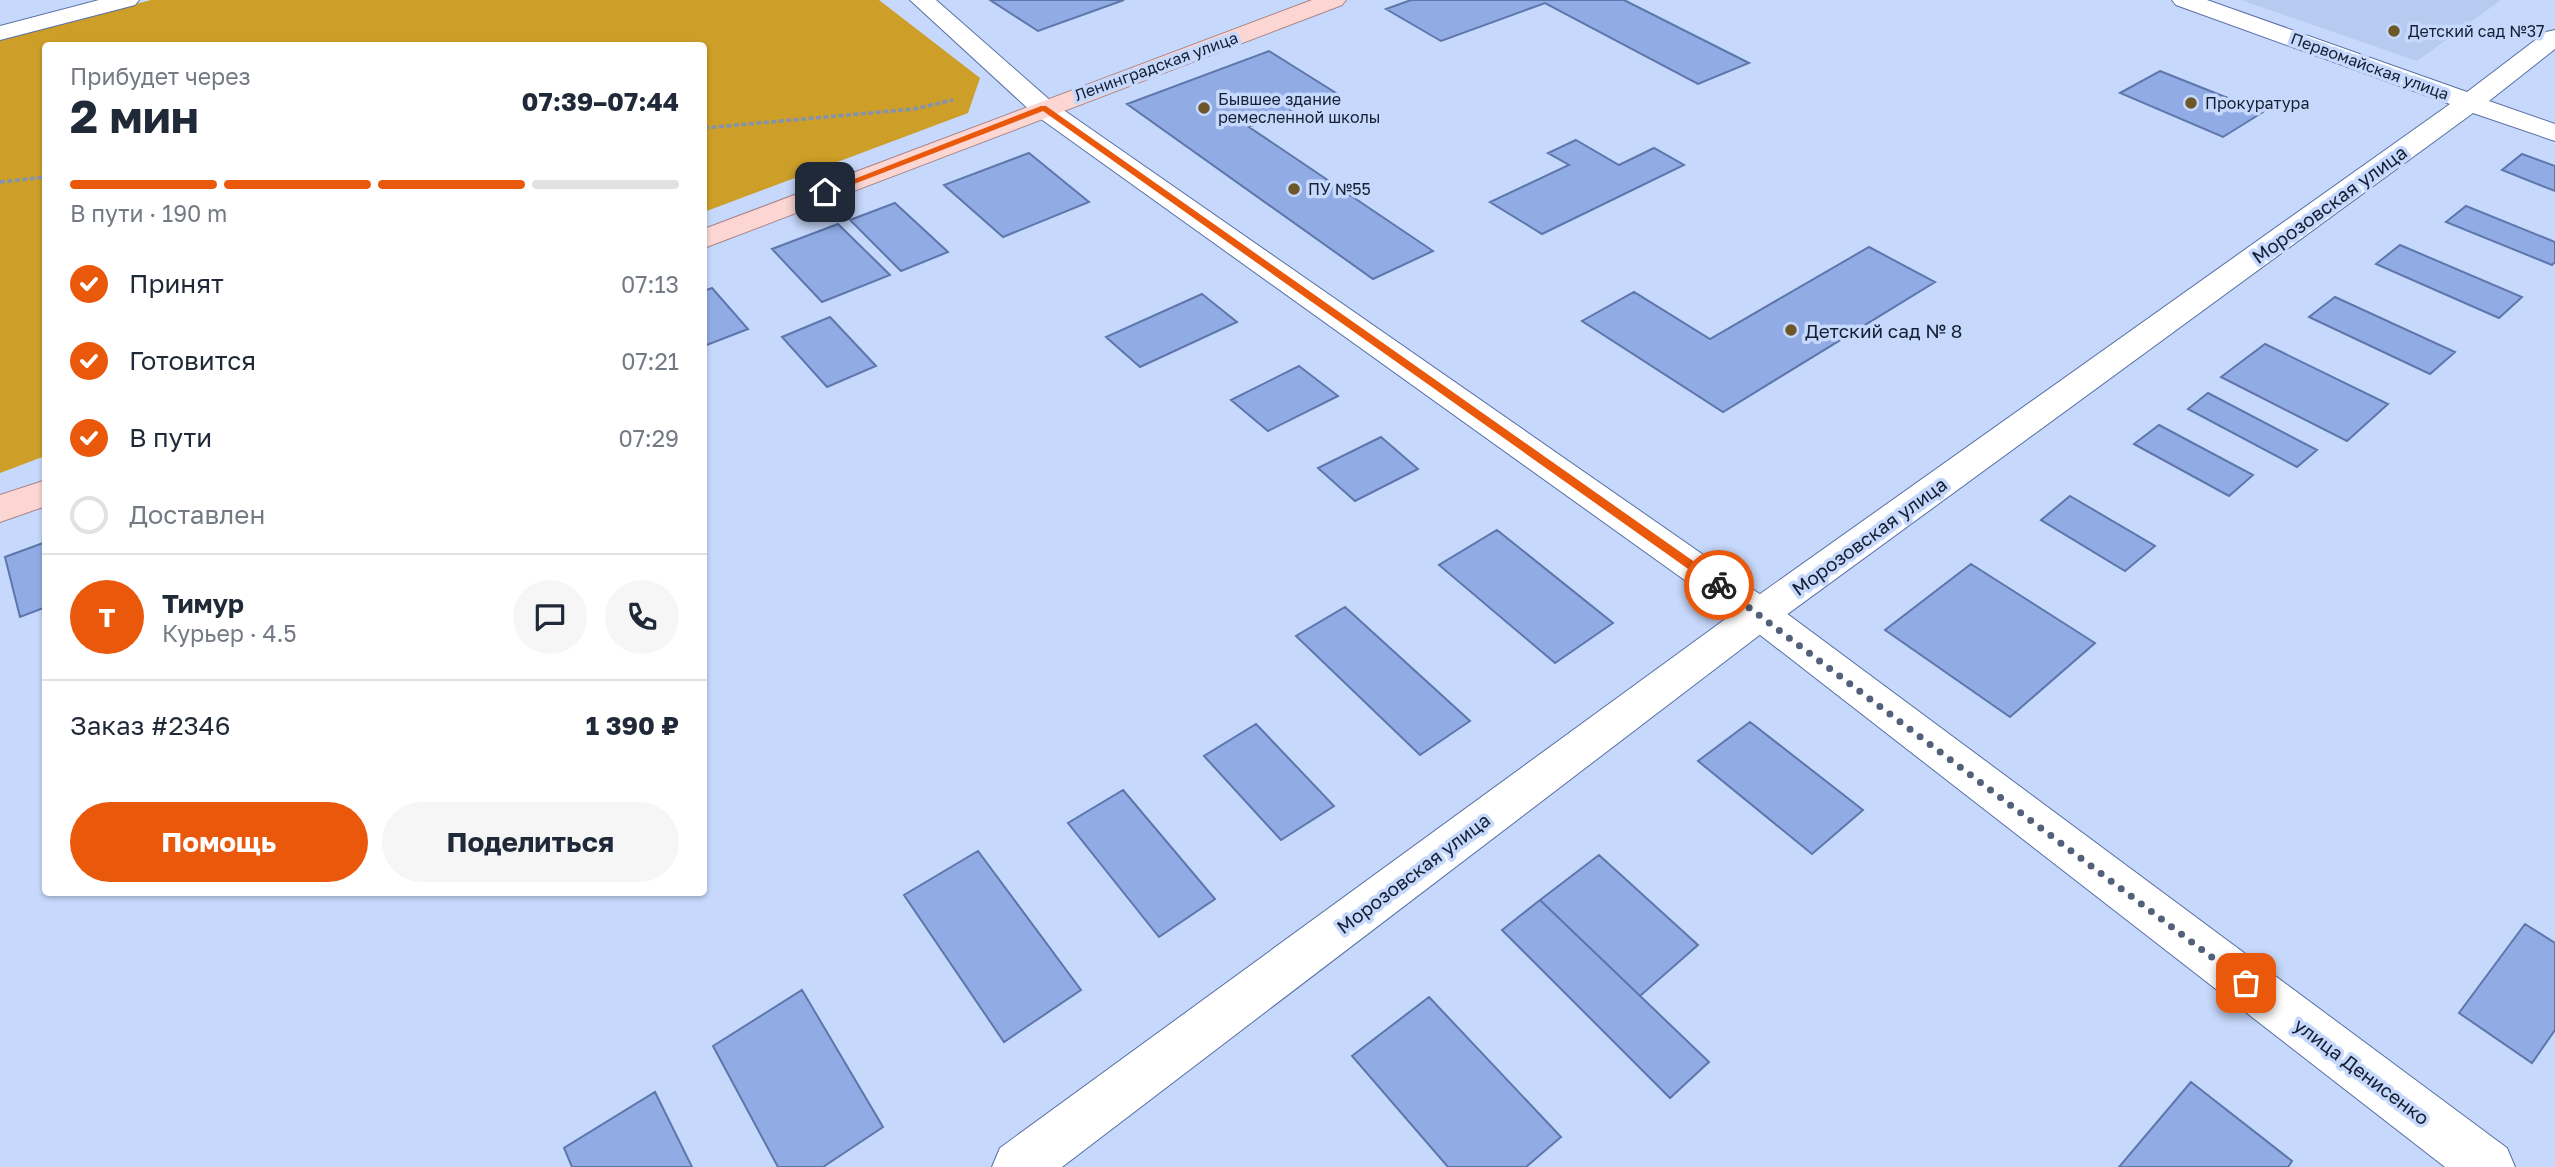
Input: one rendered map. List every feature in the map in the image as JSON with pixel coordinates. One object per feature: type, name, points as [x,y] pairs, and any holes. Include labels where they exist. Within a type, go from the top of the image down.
[{"type":"main road","name":"Ленинградская улица","points":[[707,238],[1334,0]]},
{"type":"main road","points":[[0,509],[42,493]]},
{"type":"street","points":[[0,33],[127,0]]},
{"type":"street","name":"улица Денисенко","points":[[922,0],[1044,108],[1760,614],[2488,1167]]},
{"type":"street","name":"Первомайская улица","points":[[2184,0],[2555,133]]},
{"type":"street","name":"Морозовская улица","points":[[1018,1167],[1760,614],[2470,102],[2555,37]]},
{"type":"path","points":[[707,128],[914,109],[961,98]]},
{"type":"path","points":[[0,182],[42,177]]},
{"type":"shaded area","points":[[151,0],[879,0],[980,78],[968,113],[707,211],[707,42],[42,42],[42,457],[0,473],[0,39]]},
{"type":"shaded area","name":"Детский сад №37","points":[[2241,0],[2501,0],[2417,61]]},
{"type":"building","points":[[990,0],[1124,0],[1038,31]]},
{"type":"building","points":[[1411,0],[1624,0],[1749,63],[1698,84],[1545,3],[1441,41],[1386,9]]},
{"type":"building","name":"ПУ №55","points":[[1269,51],[1336,93],[1249,127],[1433,251],[1373,279],[1127,104]]},
{"type":"building","name":"Прокуратура","points":[[2160,71],[2263,112],[2223,137],[2120,93]]},
{"type":"building","points":[[1576,140],[1619,165],[1654,148],[1684,165],[1542,234],[1490,202],[1569,165],[1548,153]]},
{"type":"building","points":[[1029,153],[1089,202],[1003,237],[944,185]]},
{"type":"building","points":[[2522,154],[2555,166],[2555,191],[2502,170]]},
{"type":"building","points":[[895,203],[948,252],[901,271],[850,220]]},
{"type":"building","points":[[2466,206],[2555,242],[2555,262],[2552,265],[2446,222]]},
{"type":"building","points":[[838,224],[890,275],[822,302],[772,249]]},
{"type":"building","points":[[2400,245],[2522,297],[2499,318],[2376,264]]},
{"type":"building","name":"Детский сад № 8","points":[[1869,247],[1935,282],[1723,412],[1582,321],[1634,292],[1710,339]]},
{"type":"building","points":[[712,288],[748,329],[707,345],[707,290]]},
{"type":"building","points":[[1202,294],[1237,322],[1140,367],[1106,337]]},
{"type":"building","points":[[2335,297],[2455,352],[2430,374],[2309,317]]},
{"type":"building","points":[[830,317],[876,366],[827,387],[782,337]]},
{"type":"building","points":[[2265,344],[2388,404],[2347,441],[2221,377]]},
{"type":"building","points":[[1299,366],[1338,396],[1268,431],[1231,400]]},
{"type":"building","points":[[2208,393],[2317,450],[2297,467],[2188,409]]},
{"type":"building","points":[[2159,425],[2253,475],[2229,496],[2134,444]]},
{"type":"building","points":[[1381,437],[1418,469],[1355,501],[1318,468]]},
{"type":"building","points":[[2070,496],[2155,546],[2125,571],[2041,520]]},
{"type":"building","points":[[1497,530],[1613,623],[1555,663],[1439,565]]},
{"type":"building","points":[[42,543],[42,609],[20,617],[5,557]]},
{"type":"building","points":[[1971,564],[2095,643],[2010,717],[1885,630]]},
{"type":"building","points":[[1345,607],[1470,721],[1420,755],[1296,636]]},
{"type":"building","points":[[1750,722],[1863,810],[1812,854],[1698,761]]},
{"type":"building","points":[[1256,724],[1334,806],[1281,840],[1204,756]]},
{"type":"building","points":[[1123,790],[1215,899],[1159,937],[1068,823]]},
{"type":"building","points":[[978,851],[1081,990],[1004,1042],[904,895]]},
{"type":"building","points":[[1599,855],[1698,945],[1640,996],[1540,900]]},
{"type":"building","points":[[1540,900],[1709,1062],[1670,1098],[1502,930]]},
{"type":"building","points":[[2525,924],[2555,943],[2555,1030],[2532,1063],[2459,1013]]},
{"type":"building","points":[[802,990],[883,1127],[823,1167],[778,1167],[713,1046]]},
{"type":"building","points":[[1429,997],[1561,1137],[1526,1167],[1448,1167],[1352,1056]]},
{"type":"building","points":[[2191,1082],[2292,1161],[2288,1167],[2119,1167]]},
{"type":"building","points":[[655,1092],[692,1167],[572,1167],[564,1148]]},
{"type":"way so far","points":[[1719,585],[2246,983]]},
{"type":"place","name":"Детский сад №37","points":[[2394,31]]},
{"type":"place","name":"Прокуратура","points":[[2191,103]]},
{"type":"place","name":"Бывшее здание ремесленной школы","points":[[1204,108]]},
{"type":"place","name":"ПУ №55","points":[[1294,189]]},
{"type":"place","name":"Детский сад № 8","points":[[1791,330]]},
{"type":"route","points":[[825,192],[1044,108],[1719,585]]}]
